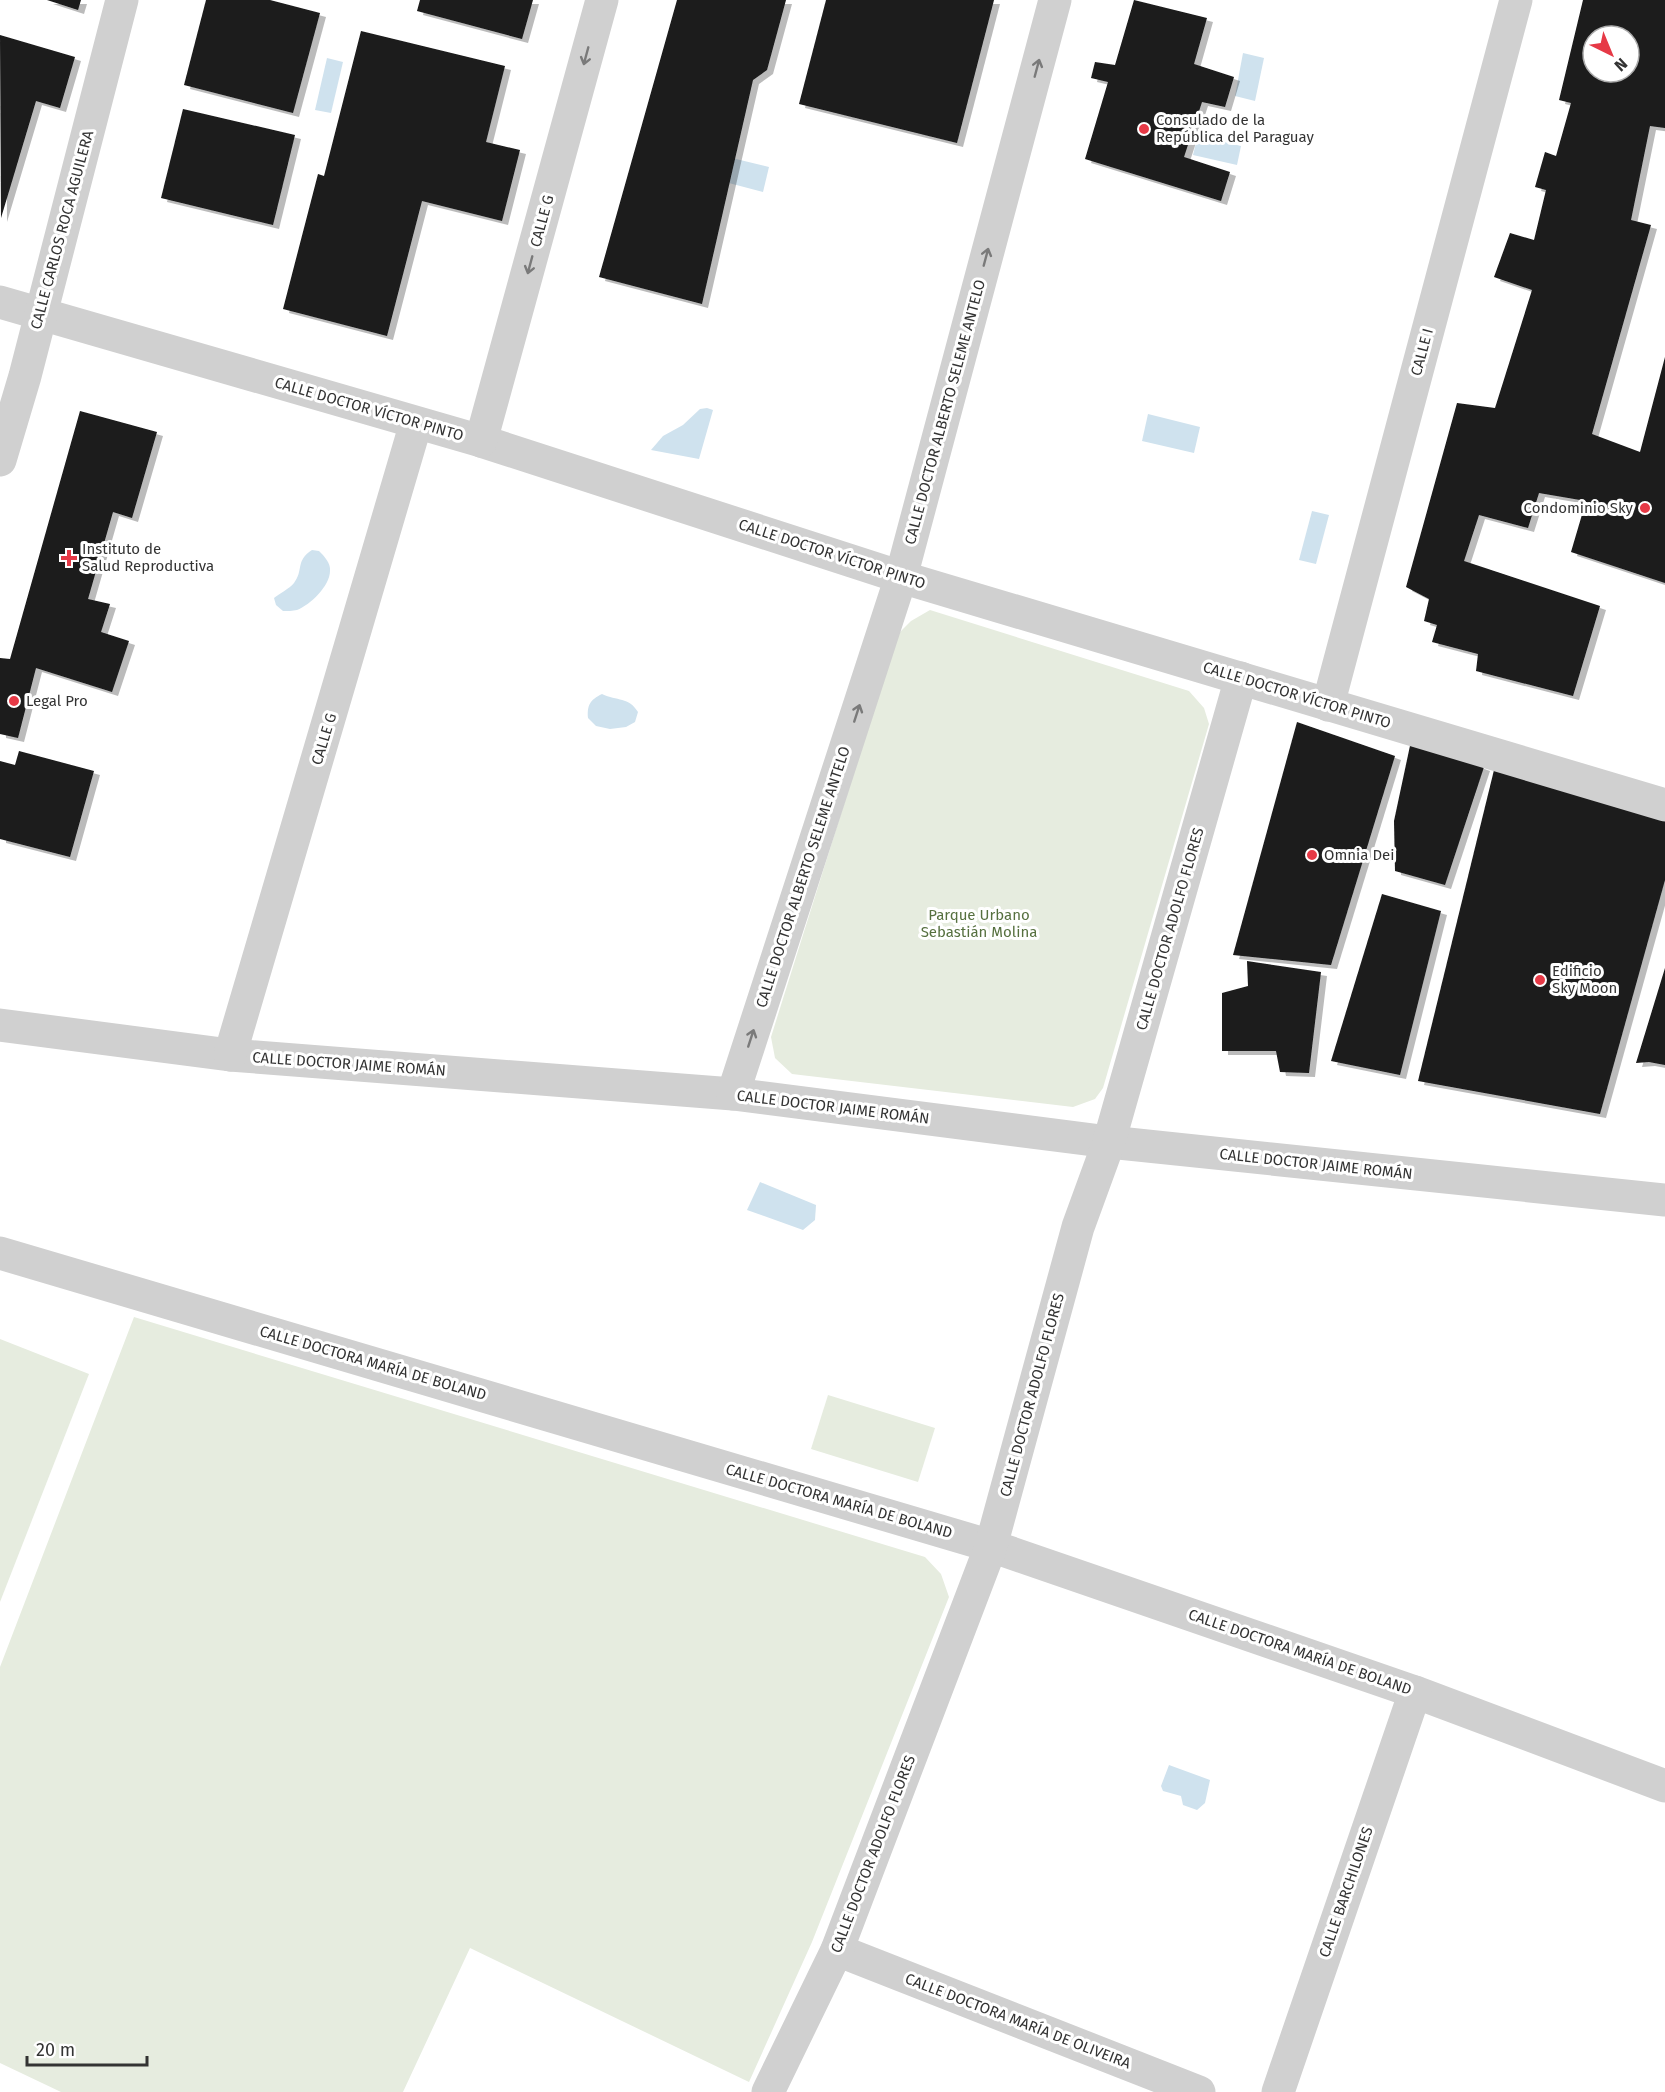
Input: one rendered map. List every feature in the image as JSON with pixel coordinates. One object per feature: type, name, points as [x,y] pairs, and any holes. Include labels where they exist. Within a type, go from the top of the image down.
[{"type":"street","name":"CALLE CARLOS ROCA AGUILERA","points":[[0,460],[25,376],[122,0]]},
{"type":"street","name":"CALLE G","points":[[482,441],[602,0]]},
{"type":"street","name":"CALLE DOCTOR ALBERTO SELEME ANTELO","points":[[733,1094],[901,577],[1055,0]]},
{"type":"street","name":"CALLE I","points":[[1328,705],[1516,0]]},
{"type":"street","name":"CALLE DOCTOR VÍCTOR PINTO","points":[[0,302],[482,441],[901,577],[1665,805]]},
{"type":"street","name":"CALLE G","points":[[230,1055],[416,423]]},
{"type":"street","name":"CALLE DOCTOR ADOLFO FLORES","points":[[768,2092],[837,1950],[991,1546],[1078,1227],[1109,1142],[1241,678]]},
{"type":"street","name":"CALLE DOCTOR JAIME ROMÁN","points":[[0,1025],[230,1055],[733,1094],[1109,1142],[1665,1200]]},
{"type":"street","name":"CALLE DOCTORA MARÍA DE BOLAND","points":[[0,1253],[991,1546],[1415,1692],[1665,1786]]},
{"type":"street","name":"CALLE BARCHILONES","points":[[1278,2092],[1415,1692]]},
{"type":"street","name":"CALLE DOCTORA MARÍA DE OLIVEIRA","points":[[837,1950],[1199,2092]]},
{"type":"green space","name":"Parque Urbano Sebastián Molina","points":[[930,610],[1189,691],[1204,708],[1209,724],[1103,1088],[1095,1099],[1073,1107],[792,1074],[775,1058],[771,1037],[897,635],[911,621]]},
{"type":"green space","points":[[134,1317],[925,1557],[941,1574],[949,1597],[812,1942],[749,2082],[470,1948],[403,2092],[61,2092],[0,2063],[0,1667]]},
{"type":"green space","points":[[0,1339],[89,1374],[0,1602]]},
{"type":"green space","points":[[828,1395],[935,1428],[918,1482],[811,1449]]},
{"type":"water","points":[[1243,53],[1264,58],[1255,101],[1235,96]]},
{"type":"water","points":[[327,58],[343,62],[331,113],[315,110]]},
{"type":"water","points":[[1198,135],[1241,146],[1237,165],[1193,155]]},
{"type":"water","points":[[732,158],[769,167],[763,192],[725,182]]},
{"type":"water","points":[[700,409],[713,410],[699,459],[651,450],[663,436],[683,425]]},
{"type":"water","points":[[1148,414],[1200,427],[1194,453],[1142,441]]},
{"type":"water","points":[[1312,511],[1329,515],[1316,564],[1299,560]]},
{"type":"water","points":[[312,550],[319,551],[328,562],[330,571],[327,583],[302,608],[283,611],[276,605],[274,598],[294,583],[303,558]]},
{"type":"water","points":[[602,694],[631,704],[638,712],[635,722],[626,727],[610,729],[596,726],[588,718],[588,710],[590,703]]},
{"type":"water","points":[[760,1182],[816,1205],[815,1220],[803,1230],[747,1210]]},
{"type":"water","points":[[1169,1765],[1210,1780],[1205,1803],[1197,1810],[1183,1805],[1181,1796],[1163,1791],[1161,1786]]},
{"type":"building","points":[[47,0],[81,0],[78,10]]},
{"type":"building","points":[[206,0],[270,0],[320,13],[293,113],[184,85]]},
{"type":"building","points":[[420,0],[533,0],[522,39],[417,11]]},
{"type":"building","points":[[677,0],[786,0],[767,70],[753,80],[702,304],[599,277]]},
{"type":"building","points":[[826,0],[994,0],[957,143],[799,104]]},
{"type":"building","points":[[1134,0],[1207,18],[1194,64],[1234,77],[1225,107],[1202,102],[1184,157],[1230,172],[1221,201],[1085,159],[1108,82],[1091,78],[1095,62],[1115,65]]},
{"type":"building","points":[[1583,0],[1665,0],[1665,128],[1650,126],[1631,220],[1651,225],[1592,434],[1640,452],[1665,357],[1665,583],[1571,552],[1586,501],[1539,493],[1528,528],[1479,515],[1464,561],[1600,606],[1573,696],[1476,671],[1478,654],[1432,642],[1437,625],[1424,621],[1429,599],[1406,587],[1457,403],[1495,408],[1532,290],[1494,277],[1510,233],[1534,240],[1546,190],[1535,187],[1545,152],[1556,156],[1571,103],[1559,100]]},
{"type":"building","points":[[361,31],[505,66],[486,142],[520,150],[502,221],[422,201],[387,336],[283,309],[318,174],[324,176]]},
{"type":"building","points":[[0,35],[75,57],[60,108],[36,101],[1,218]]},
{"type":"building","points":[[183,109],[295,135],[273,225],[161,198]]},
{"type":"building","name":"Instituto de Salud Reproductiva","points":[[80,411],[157,432],[132,518],[113,512],[88,599],[110,604],[101,632],[129,641],[112,692],[36,668],[18,738],[0,734],[0,658],[10,659]]},
{"type":"building","name":"Omnia Dei","points":[[1297,722],[1395,756],[1331,965],[1233,955]]},
{"type":"building","points":[[1411,741],[1484,767],[1445,885],[1395,871],[1394,821]]},
{"type":"building","points":[[19,751],[94,771],[70,857],[0,839],[0,761],[15,765]]},
{"type":"building","name":"Edificio Sky Moon","points":[[1494,770],[1665,821],[1665,880],[1600,1114],[1418,1081]]},
{"type":"building","points":[[1382,894],[1441,911],[1400,1075],[1331,1061]]},
{"type":"building","points":[[1247,961],[1321,972],[1309,1073],[1280,1072],[1276,1051],[1222,1051],[1222,993],[1248,986]]},
{"type":"building","points":[[1665,968],[1665,1065],[1649,1062],[1636,1063]]},
{"type":"place","name":"Consulado de la República del Paraguay","points":[[1144,129]]},
{"type":"place","name":"Condominio Sky","points":[[1645,508]]},
{"type":"place","name":"Instituto de Salud Reproductiva","points":[[69,558]]},
{"type":"place","name":"Legal Pro","points":[[14,701]]},
{"type":"place","name":"Omnia Dei","points":[[1312,855]]},
{"type":"place","name":"Edificio Sky Moon","points":[[1540,980]]}]
